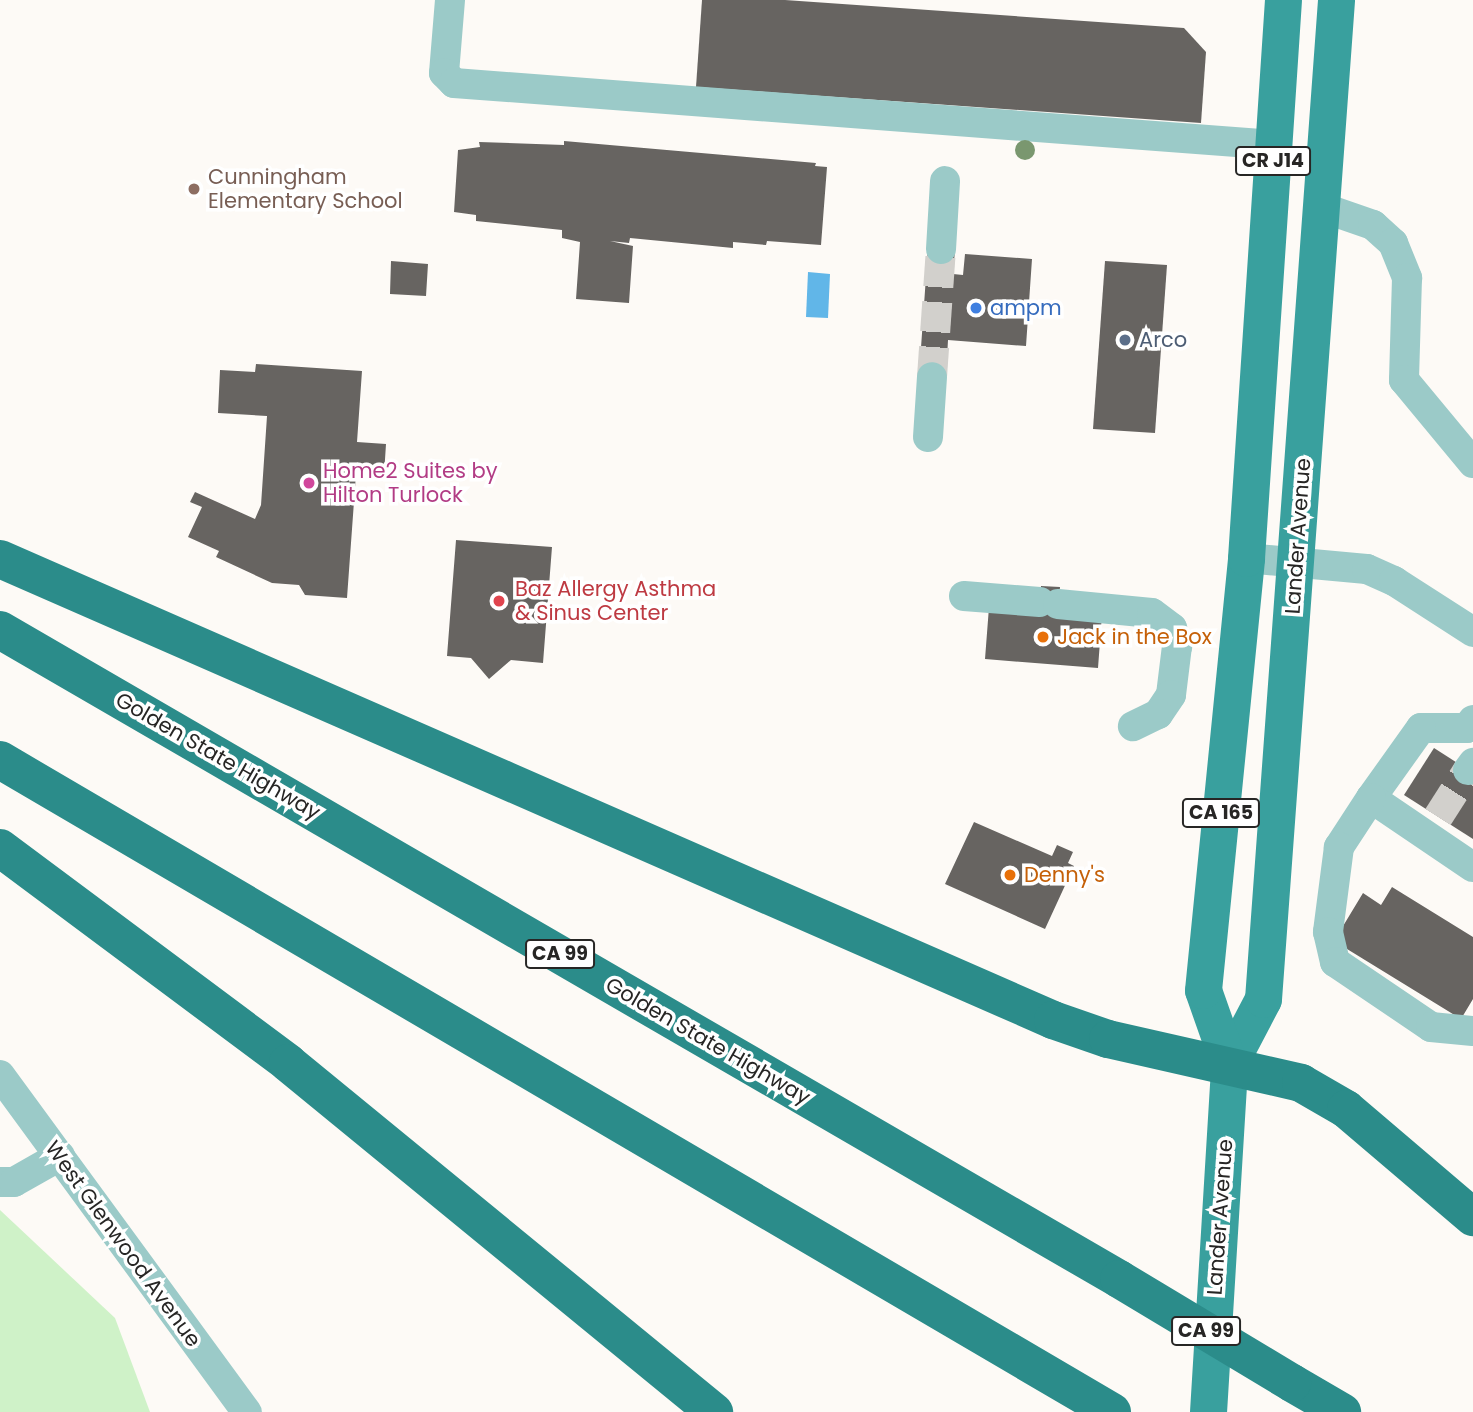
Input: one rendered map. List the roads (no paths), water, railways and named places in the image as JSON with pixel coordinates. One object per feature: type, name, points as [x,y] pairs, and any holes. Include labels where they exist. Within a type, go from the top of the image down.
[{"type":"highway","points":[[0,559],[1053,1020],[1108,1039],[1229,1064],[1301,1083],[1332,1099],[1473,1217]]},
{"type":"highway","name":"Golden State Highway","points":[[0,630],[1119,1279],[1342,1412]]},
{"type":"highway","points":[[0,760],[1111,1411]]},
{"type":"highway","points":[[0,848],[288,1063],[714,1412]]},
{"type":"main road","name":"Lander Avenue","points":[[1208,1412],[1229,1064],[1203,990],[1246,558],[1283,0]]},
{"type":"main road","name":"Lander Avenue","points":[[1229,1064],[1263,999],[1336,0]]},
{"type":"street","points":[[450,0],[444,73],[454,83],[1274,145]]},
{"type":"street","points":[[941,249],[945,181]]},
{"type":"street","points":[[1321,207],[1373,225],[1394,243],[1407,278],[1404,380],[1473,463]]},
{"type":"street","points":[[928,437],[933,377]]},
{"type":"street","points":[[1246,558],[1351,565],[1382,574],[1470,624]]},
{"type":"street","points":[[964,596],[1152,612],[1172,628],[1177,646],[1171,695],[1158,714],[1133,726]]},
{"type":"street","points":[[1471,727],[1421,728],[1370,798],[1339,846],[1328,932],[1335,962],[1431,1027],[1473,1031]]},
{"type":"street","points":[[1370,798],[1433,826],[1472,864]]},
{"type":"street","name":"West Glenwood Avenue","points":[[0,1075],[247,1412]]},
{"type":"street","points":[[0,1182],[14,1182],[60,1156]]},
{"type":"water","points":[[808,272],[830,274],[828,318],[806,317]]},
{"type":"tunnel","points":[[932,377],[941,249]]},
{"type":"tunnel","points":[[1438,817],[1468,770]]},
{"type":"place","name":"Cunningham Elementary School","points":[[194,189]]},
{"type":"place","name":"ampm","points":[[976,308]]},
{"type":"place","name":"Arco","points":[[1125,340]]},
{"type":"place","name":"Home2 Suites by Hilton Turlock","points":[[309,483]]},
{"type":"place","name":"Baz Allergy Asthma & Sinus Center","points":[[499,601]]},
{"type":"place","name":"Jack in the Box","points":[[1043,637]]},
{"type":"place","name":"Denny's","points":[[1010,875]]}]
